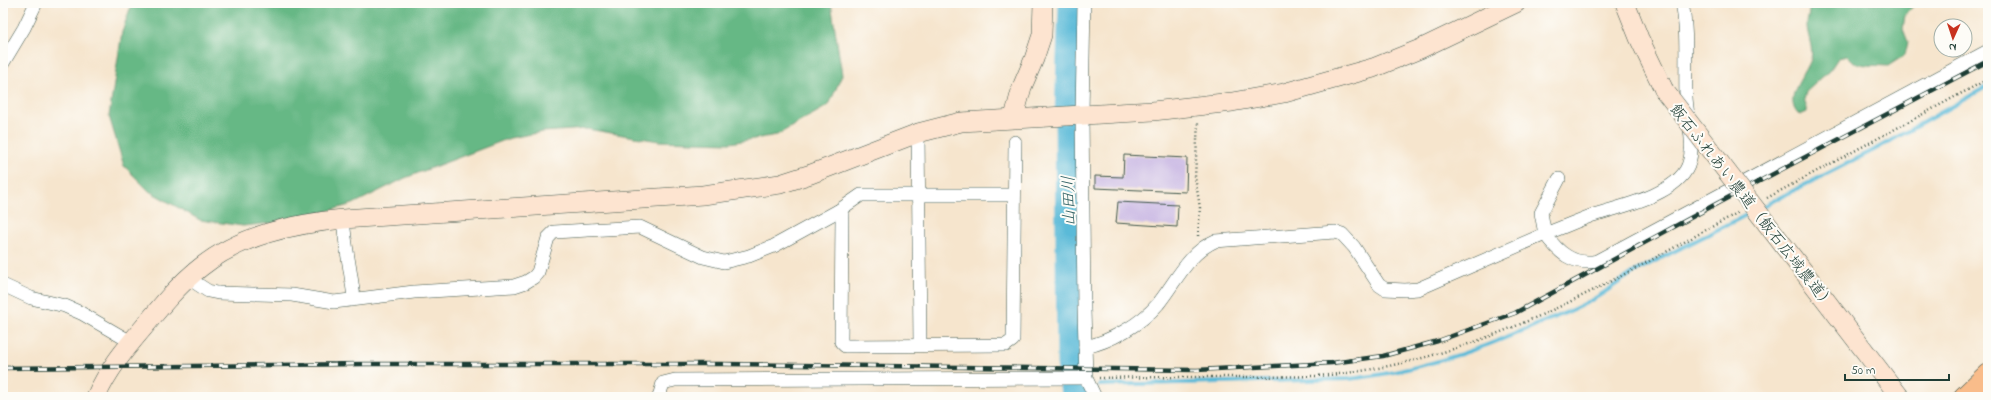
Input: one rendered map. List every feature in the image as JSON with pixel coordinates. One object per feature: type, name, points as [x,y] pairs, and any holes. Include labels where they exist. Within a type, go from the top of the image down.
[{"type":"main road","points":[[1964,397],[1988,374]]},
{"type":"street","points":[[3,63],[24,28],[36,3]]},
{"type":"street","points":[[1014,117],[1022,87],[1042,35],[1043,3]]},
{"type":"street","points":[[1084,3],[1072,115],[1085,347],[1082,378],[1095,397]]},
{"type":"street","points":[[96,397],[113,367],[158,309],[188,278],[220,253],[248,239],[295,226],[343,219],[744,191],[780,184],[811,174],[918,133],[961,122],[1014,117],[1161,110],[1232,102],[1284,93],[1373,68],[1420,48],[1516,3]]},
{"type":"street","name":"飯石ふれあい農道（飯石広域農道）","points":[[1625,3],[1644,50],[1664,90],[1900,397]]},
{"type":"street","points":[[1085,347],[1095,345],[1111,337],[1144,317],[1157,305],[1196,254],[1214,241],[1335,232],[1342,234],[1354,247],[1379,285],[1385,289],[1418,289],[1545,234],[1595,215],[1641,201],[1678,179],[1685,170],[1689,159],[1691,145],[1686,98],[1684,16],[1682,3]]},
{"type":"street","points":[[1559,179],[1541,213],[1545,234],[1555,248],[1570,258],[1588,263],[1597,261],[1988,51]]},
{"type":"street","points":[[918,133],[920,346]]},
{"type":"street","points":[[838,211],[842,216],[841,342],[845,346],[1006,345],[1013,340],[1015,142]]},
{"type":"street","points":[[188,278],[208,291],[218,293],[292,295],[334,302],[354,298],[414,292],[493,289],[526,282],[538,272],[548,238],[554,232],[640,228],[703,257],[724,262],[735,260],[774,246],[838,211],[861,195],[1014,196]]},
{"type":"street","points":[[343,219],[345,246],[351,272],[354,298]]},
{"type":"street","points":[[3,285],[31,298],[65,306],[81,313],[131,342]]},
{"type":"street","points":[[659,397],[663,383],[676,380],[1082,378]]},
{"type":"path","points":[[1765,198],[1988,78]]},
{"type":"path","points":[[1196,254],[1200,208],[1195,177],[1198,116]]},
{"type":"path","points":[[1082,378],[1300,376],[1346,374],[1396,365],[1457,349],[1525,323],[1576,300],[1744,210]]},
{"type":"green space","points":[[132,3],[831,3],[842,75],[829,105],[777,135],[730,143],[659,141],[587,129],[542,132],[510,138],[405,178],[353,204],[292,221],[243,226],[200,220],[149,191],[124,166],[109,116],[122,32]]},
{"type":"green space","points":[[1808,3],[1916,3],[1905,15],[1903,29],[1908,42],[1905,55],[1888,66],[1854,63],[1847,56],[1838,58],[1830,70],[1806,92],[1804,100],[1807,112],[1800,115],[1793,102],[1796,87],[1808,66],[1812,55],[1807,25],[1809,11]]},
{"type":"building","points":[[1124,155],[1187,158],[1186,192],[1095,188],[1095,176],[1123,177]]},
{"type":"building","points":[[1118,202],[1178,205],[1177,227],[1116,223]]},
{"type":"waterway","name":"山田川","points":[[1071,3],[1067,116],[1069,363],[1072,386],[1077,397]]},
{"type":"waterway","points":[[1761,207],[1874,150],[1988,86]]},
{"type":"waterway","points":[[1099,385],[1349,379],[1374,376],[1424,365],[1496,342],[1573,310],[1638,270],[1752,212]]},
{"type":"waterway","name":"山田川","points":[[1072,386],[1079,386]]},
{"type":"railway","points":[[3,368],[365,364],[722,364],[1197,370],[1332,363],[1383,356],[1438,341],[1515,313],[1716,204],[1988,61]]}]
